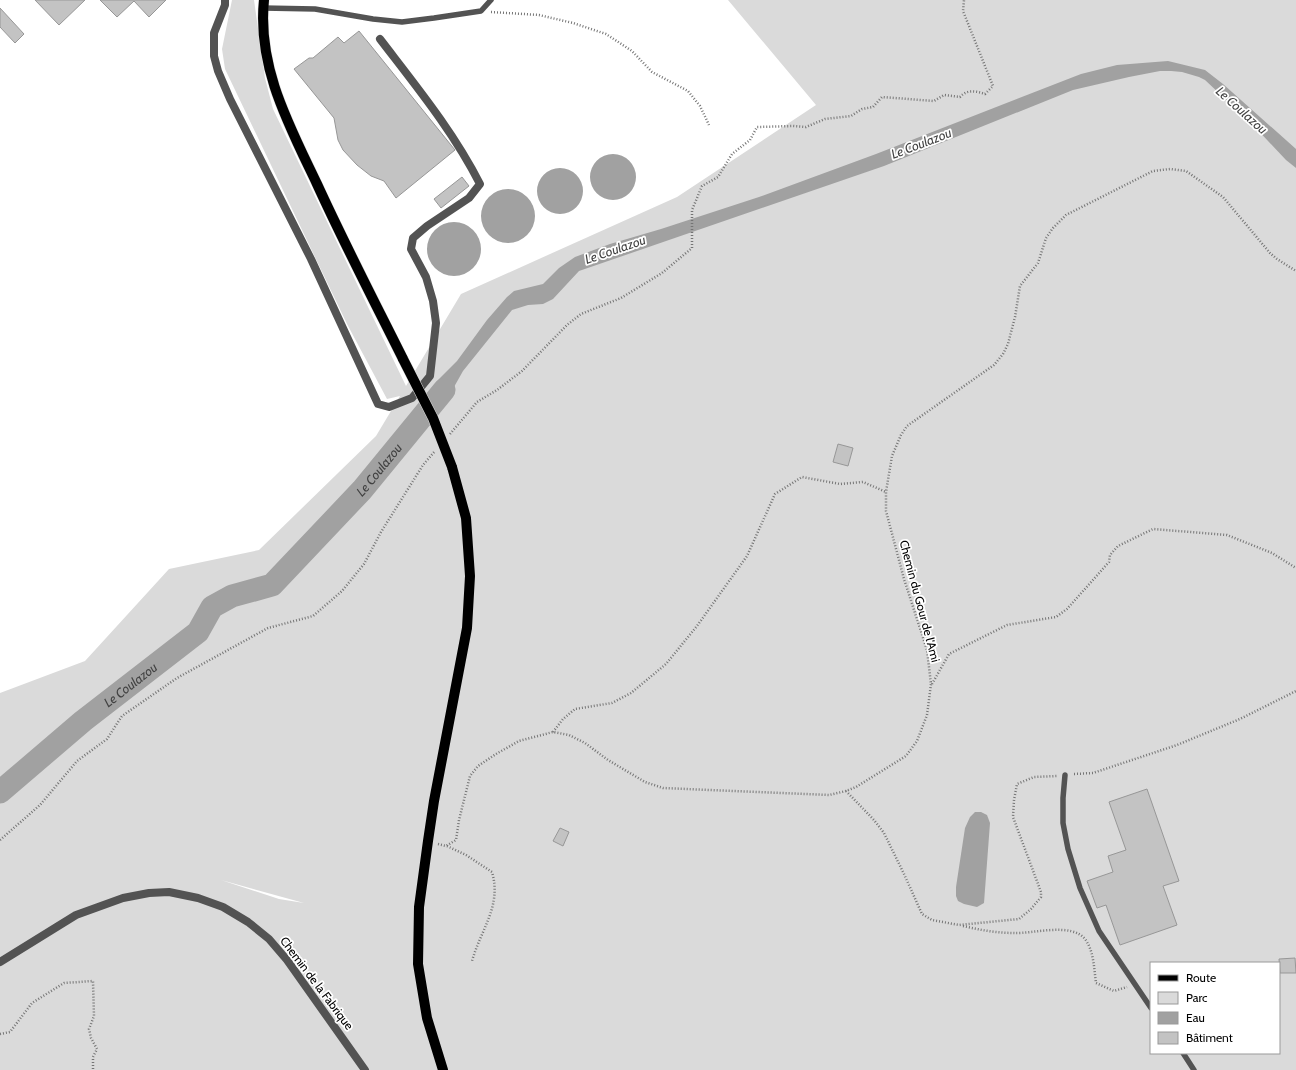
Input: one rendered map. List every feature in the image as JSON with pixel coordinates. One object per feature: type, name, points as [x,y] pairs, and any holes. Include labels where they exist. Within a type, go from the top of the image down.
[{"type":"main road","points":[[263,4],[263,39],[269,72],[279,101],[342,238],[433,418],[452,466],[466,518],[470,576],[467,628],[434,801],[419,907],[418,964],[427,1018],[444,1070]]},
{"type":"street","points":[[225,0],[225,5],[214,33],[214,56],[218,71],[230,99],[311,259],[378,404],[389,407],[412,398],[430,376],[436,323],[433,301],[426,277],[411,248],[413,238],[427,226],[469,198],[480,184],[468,160],[442,120],[380,39]]},
{"type":"street","name":"Chemin de la Fabrique","points":[[0,962],[76,915],[123,898],[149,893],[169,892],[198,898],[223,907],[248,922],[269,939],[287,960],[365,1070]]},
{"type":"lane","points":[[263,4],[315,9],[373,19],[402,22],[481,11],[491,0]]},
{"type":"lane","points":[[1066,775],[1063,798],[1063,823],[1068,849],[1080,888],[1099,932],[1150,1007]]},
{"type":"lane","points":[[1183,1054],[1194,1070]]},
{"type":"path","points":[[448,436],[478,402],[497,390],[522,370],[567,325],[581,314],[621,298],[662,273],[692,248],[692,210],[702,186],[718,177],[732,154],[750,140],[757,127],[806,127],[825,119],[851,116],[862,109],[873,107],[882,97],[934,101],[944,95],[960,97],[964,93],[975,90],[985,94],[993,86],[963,12],[964,0]]},
{"type":"path","points":[[481,11],[539,15],[606,34],[632,51],[652,72],[688,91],[700,106],[709,125]]},
{"type":"path","name":"Chemin du Gour de l'Ami","points":[[446,846],[456,840],[459,820],[470,776],[478,766],[519,741],[553,732],[569,735],[585,743],[608,760],[645,782],[663,788],[828,795],[856,787],[906,756],[917,741],[927,715],[931,684],[927,650],[904,580],[886,511],[886,492],[892,456],[901,435],[907,426],[994,365],[1003,354],[1008,344],[1015,317],[1020,286],[1038,263],[1046,238],[1053,228],[1066,215],[1153,171],[1170,169],[1186,171],[1223,197],[1270,253],[1296,271]]},
{"type":"path","points":[[0,840],[40,805],[77,761],[107,739],[122,716],[177,678],[268,628],[313,616],[342,591],[364,564],[381,532],[423,465],[438,448]]},
{"type":"path","points":[[553,732],[563,719],[575,709],[612,703],[631,693],[666,664],[697,626],[746,556],[775,494],[802,477],[840,484],[863,482],[886,492]]},
{"type":"path","points":[[931,684],[949,654],[1007,625],[1056,617],[1067,609],[1109,562],[1110,555],[1118,546],[1153,529],[1227,535],[1272,553],[1296,568]]},
{"type":"path","points":[[958,925],[1019,919],[1041,897],[1041,892],[1013,817],[1014,800],[1018,784],[1034,777],[1093,773],[1177,745],[1240,719],[1296,691]]},
{"type":"path","points":[[846,791],[874,820],[884,834],[922,914],[932,920],[980,930],[1014,933],[1057,930],[1073,932],[1084,938],[1092,952],[1096,983],[1114,992],[1134,984]]},
{"type":"path","points":[[428,841],[466,854],[492,872],[496,884],[494,907],[476,946],[472,961]]},
{"type":"path","points":[[0,1034],[10,1032],[32,1003],[64,983],[93,981],[94,1016],[88,1029],[90,1038],[97,1049],[93,1057],[94,1070]]},
{"type":"green space","points":[[232,0],[254,0],[265,78],[273,109],[406,386],[461,294],[677,197],[816,105],[728,0],[1296,0],[1296,1070],[0,1070],[0,693],[85,661],[169,569],[259,550],[376,436],[400,396],[387,399],[347,324],[225,69],[222,49]],"holes":[[[221,880],[304,903],[279,899]]]},
{"type":"water","points":[[1168,61],[1205,70],[1223,84],[1296,149],[1296,168],[1286,160],[1253,125],[1205,80],[1199,77],[1182,72],[1160,71],[1073,90],[884,166],[579,271],[553,299],[543,304],[528,305],[512,310],[463,371],[445,403],[434,416],[427,397],[438,380],[457,361],[487,320],[507,297],[514,291],[543,284],[559,268],[575,257],[610,244],[759,197],[876,154],[1081,74],[1117,65]]},
{"type":"water","points":[[613,154],[626,158],[632,164],[636,177],[632,190],[626,196],[613,200],[600,196],[594,190],[590,177],[594,164],[600,158]]},
{"type":"water","points":[[560,168],[573,172],[579,178],[583,191],[579,204],[573,210],[560,214],[547,210],[541,204],[537,191],[541,178],[547,172]]},
{"type":"water","points":[[503,189],[513,189],[527,197],[533,206],[535,216],[533,226],[527,235],[513,243],[503,243],[493,238],[486,231],[481,221],[481,211],[486,201],[493,194]]},
{"type":"water","points":[[449,222],[459,222],[473,230],[479,239],[481,249],[479,259],[473,268],[459,276],[449,276],[439,271],[432,264],[427,254],[427,244],[432,234],[439,227]]},
{"type":"water","points":[[975,812],[981,812],[987,815],[990,823],[984,903],[977,907],[958,901],[956,896],[965,828],[970,817]]},
{"type":"building","points":[[35,0],[85,0],[59,25]]},
{"type":"building","points":[[100,0],[166,0],[149,17],[134,1],[117,17]]},
{"type":"building","points":[[0,8],[24,34],[15,43],[0,27]]},
{"type":"building","points":[[359,31],[455,150],[396,198],[384,181],[371,176],[357,165],[343,150],[338,140],[334,118],[294,69],[309,58],[313,58],[338,37],[344,43]]},
{"type":"building","points":[[462,177],[469,186],[441,208],[434,199]]},
{"type":"building","points":[[838,444],[853,448],[848,466],[833,462]]},
{"type":"building","points":[[1147,789],[1179,881],[1163,886],[1177,925],[1120,945],[1106,905],[1097,908],[1087,881],[1113,872],[1108,856],[1126,850],[1109,802]]},
{"type":"building","points":[[560,828],[569,832],[563,846],[553,841]]},
{"type":"building","points":[[1295,958],[1296,973],[1280,973],[1279,959]]},
{"type":"waterway","name":"Le Coulazou","points":[[0,792],[83,721],[198,632],[212,607],[232,596],[272,585],[362,490],[444,390]]}]
